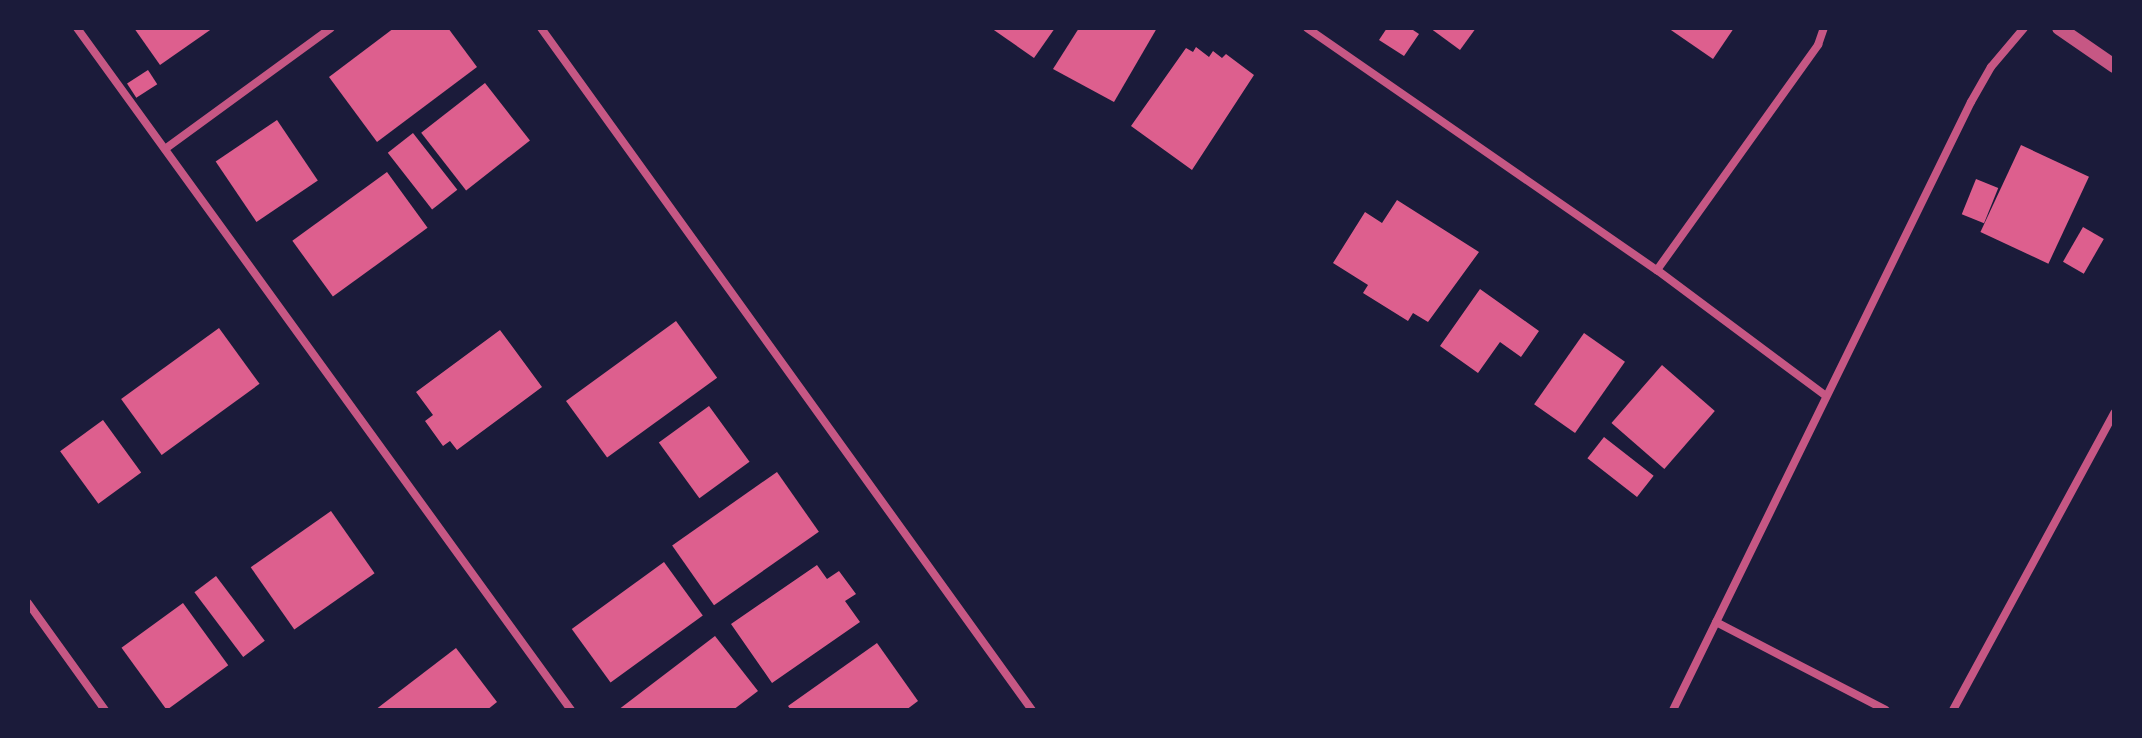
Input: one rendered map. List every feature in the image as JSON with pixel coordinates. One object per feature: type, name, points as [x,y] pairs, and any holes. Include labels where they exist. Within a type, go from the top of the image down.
[{"type":"street","points":[[77,28],[571,710]]},
{"type":"street","points":[[165,149],[331,28]]},
{"type":"street","points":[[541,28],[1032,710]]},
{"type":"street","points":[[1307,28],[1657,270],[1825,395]]},
{"type":"street","points":[[1657,270],[1818,45],[1824,28]]},
{"type":"street","points":[[1673,710],[1971,102],[1991,67],[2024,28]]},
{"type":"street","points":[[2059,28],[2114,66]]},
{"type":"street","points":[[1953,710],[2114,413]]},
{"type":"street","points":[[28,603],[105,710]]},
{"type":"street","points":[[1716,622],[1886,710]]},
{"type":"building","points":[[134,28],[213,28],[160,65]]},
{"type":"building","points":[[394,28],[448,28],[477,67],[377,142],[329,77]]},
{"type":"building","points":[[991,28],[1055,28],[1034,58]]},
{"type":"building","points":[[1079,28],[1157,28],[1114,102],[1053,69]]},
{"type":"building","points":[[1387,28],[1410,28],[1419,34],[1404,56],[1379,40]]},
{"type":"building","points":[[1430,28],[1476,28],[1460,50]]},
{"type":"building","points":[[1668,28],[1734,28],[1713,59]]},
{"type":"building","points":[[1196,47],[1209,57],[1213,51],[1222,58],[1226,54],[1254,75],[1192,170],[1131,126],[1186,48],[1193,52]]},
{"type":"building","points":[[148,70],[157,84],[136,98],[127,84]]},
{"type":"building","points":[[485,83],[530,141],[466,190],[421,133]]},
{"type":"building","points":[[277,120],[318,181],[256,222],[216,161]]},
{"type":"building","points":[[413,133],[457,190],[432,209],[388,153]]},
{"type":"building","points":[[2021,145],[2089,177],[2048,264],[1980,232]]},
{"type":"building","points":[[387,172],[428,228],[333,297],[292,241]]},
{"type":"building","points":[[1976,179],[1998,188],[1984,223],[1962,214]]},
{"type":"building","points":[[1397,200],[1479,252],[1428,322],[1413,313],[1408,321],[1363,293],[1368,285],[1333,263],[1365,212],[1382,223]]},
{"type":"building","points":[[2083,227],[2104,239],[2084,274],[2063,262]]},
{"type":"building","points":[[1480,289],[1539,331],[1521,357],[1500,342],[1478,373],[1440,346]]},
{"type":"building","points":[[676,321],[717,378],[607,458],[566,401]]},
{"type":"building","points":[[219,328],[260,384],[162,455],[121,399]]},
{"type":"building","points":[[500,330],[542,387],[457,450],[450,441],[443,446],[425,421],[433,415],[416,392]]},
{"type":"building","points":[[1584,333],[1625,362],[1575,433],[1534,404]]},
{"type":"building","points":[[1662,365],[1715,411],[1664,469],[1611,423]]},
{"type":"building","points":[[709,406],[750,462],[699,498],[659,442]]},
{"type":"building","points":[[103,420],[141,473],[98,504],[60,451]]},
{"type":"building","points":[[1604,437],[1654,476],[1637,497],[1587,458]]},
{"type":"building","points":[[777,472],[819,532],[714,605],[672,545]]},
{"type":"building","points":[[331,511],[375,573],[294,629],[251,567]]},
{"type":"building","points":[[664,562],[703,615],[611,682],[572,629]]},
{"type":"building","points":[[817,565],[827,579],[839,571],[856,594],[845,601],[860,622],[772,683],[731,624]]},
{"type":"building","points":[[216,576],[265,641],[243,657],[194,592]]},
{"type":"building","points":[[183,603],[228,665],[167,710],[122,648]]},
{"type":"building","points":[[715,636],[758,691],[733,710],[618,710]]},
{"type":"building","points":[[877,643],[918,701],[906,710],[791,710],[788,706]]},
{"type":"building","points":[[456,648],[497,702],[487,710],[375,710]]}]
